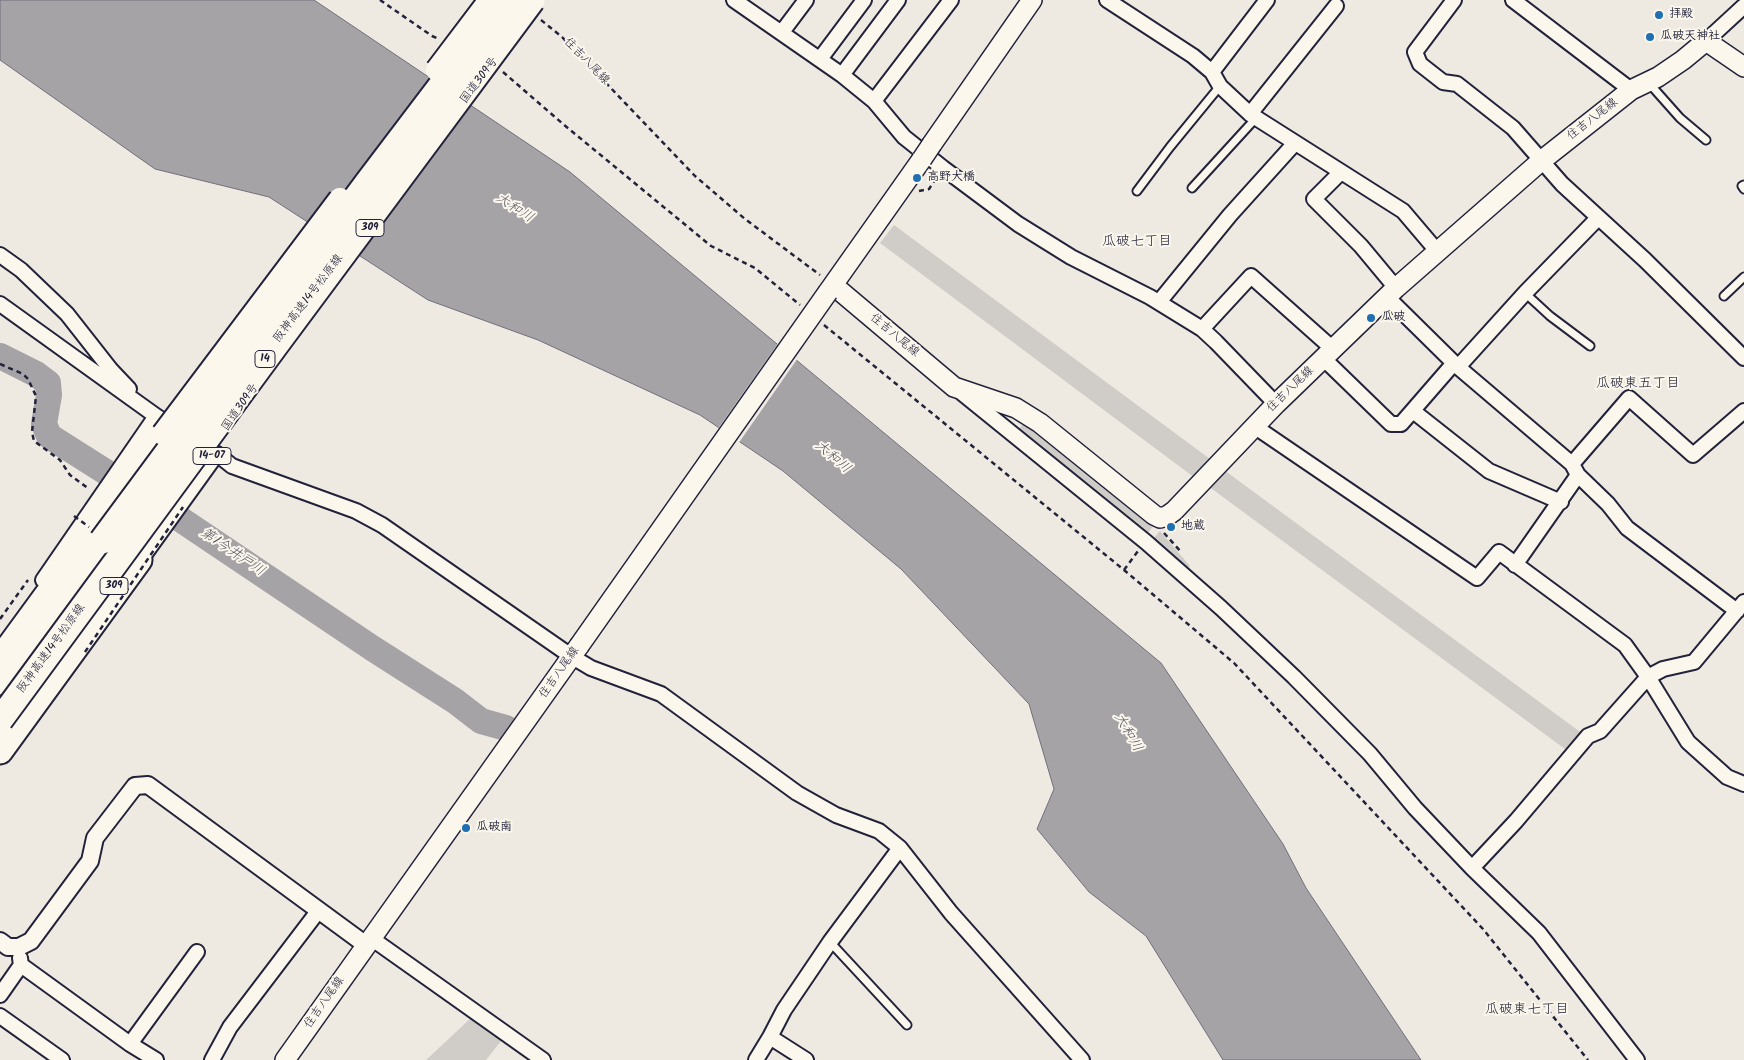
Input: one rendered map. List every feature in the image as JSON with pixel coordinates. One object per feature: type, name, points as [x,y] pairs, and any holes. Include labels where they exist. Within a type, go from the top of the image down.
[{"type":"highway","points":[[0,657],[163,434],[490,0]]},
{"type":"highway","name":"阪神高速14号松原線","points":[[0,682],[362,190],[506,0]]},
{"type":"highway","name":"阪神高速14号松原線","points":[[0,720],[275,346],[538,7]]},
{"type":"highway","name":"国道309号","points":[[0,747],[23,712],[344,263],[538,7]]},
{"type":"highway","name":"14-07","points":[[0,751],[212,456],[275,346]]},
{"type":"highway","points":[[0,671],[102,541]]},
{"type":"main road","name":"住吉八尾線","points":[[285,1060],[479,789],[1032,0]]},
{"type":"main road","name":"住吉八尾線","points":[[831,289],[954,387],[1016,408],[1040,422],[1160,518],[1174,511],[1276,404],[1437,251],[1541,161],[1631,90],[1658,77],[1706,41]]},
{"type":"main road","points":[[1706,41],[1744,67]]},
{"type":"street","points":[[734,0],[842,75],[874,102],[904,137],[1018,224],[1056,247],[1159,302],[1202,329],[1276,404]]},
{"type":"street","points":[[782,32],[806,0]]},
{"type":"street","points":[[820,59],[864,0]]},
{"type":"street","points":[[842,75],[898,0]]},
{"type":"street","points":[[874,102],[951,0]]},
{"type":"street","points":[[1107,0],[1193,56],[1212,72],[1220,86],[1253,116],[1403,211],[1437,251]]},
{"type":"street","points":[[1212,72],[1267,0]]},
{"type":"street","points":[[1454,0],[1415,52],[1420,64],[1443,82],[1457,84],[1513,128],[1541,161],[1598,218],[1645,260],[1744,358]]},
{"type":"street","points":[[1513,0],[1631,90]]},
{"type":"street","points":[[1253,116],[1338,2]]},
{"type":"street","points":[[1706,41],[1744,6]]},
{"type":"street","points":[[1159,302],[1230,214],[1295,143]]},
{"type":"street","points":[[1341,172],[1314,199],[1362,246],[1392,292],[1456,365],[1575,470],[1608,504],[1627,528],[1741,606],[1694,662],[1663,669],[1648,678],[1600,731],[1588,736],[1516,821],[1472,868]]},
{"type":"street","points":[[1202,329],[1251,276],[1328,354],[1391,424],[1400,424],[1598,218]]},
{"type":"street","points":[[0,255],[21,270],[67,314],[111,370],[156,416]]},
{"type":"street","points":[[0,304],[156,416],[217,454],[232,466],[356,511],[382,525],[575,651],[591,668],[661,694],[797,793],[836,815],[878,831],[900,848],[951,913],[1082,1060]]},
{"type":"street","points":[[954,387],[1138,536],[1221,608],[1294,677],[1363,747],[1415,808],[1472,868],[1538,933],[1637,1060]]},
{"type":"street","points":[[1515,565],[1561,502],[1575,470],[1629,398],[1693,455],[1744,411]]},
{"type":"street","points":[[1413,410],[1489,471],[1561,502]]},
{"type":"street","points":[[0,642],[156,416]]},
{"type":"street","points":[[1254,426],[1477,578],[1499,552],[1625,645],[1688,742],[1727,777],[1744,784]]},
{"type":"street","points":[[0,758],[217,454]]},
{"type":"street","points":[[0,942],[8,947],[19,947],[31,942],[90,861],[95,838],[135,786],[148,785],[319,910],[543,1060]]},
{"type":"street","points":[[756,1060],[784,1010],[830,942],[900,848]]},
{"type":"street","points":[[212,1060],[230,1027],[319,910]]},
{"type":"street","points":[[0,995],[21,965],[19,947]]},
{"type":"street","points":[[130,1044],[197,952]]},
{"type":"street","points":[[21,965],[130,1044],[156,1060]]},
{"type":"street","points":[[0,1016],[62,1060]]},
{"type":"street","points":[[770,1037],[806,1060]]},
{"type":"lane","points":[[1648,81],[1680,118],[1706,140]]},
{"type":"lane","points":[[1137,191],[1220,86]]},
{"type":"lane","points":[[1192,188],[1253,116]]},
{"type":"lane","points":[[1744,185],[1742,186],[1744,189]]},
{"type":"lane","points":[[1724,296],[1744,277]]},
{"type":"lane","points":[[1525,292],[1550,316],[1590,346]]},
{"type":"lane","points":[[830,942],[907,1025]]},
{"type":"path","points":[[380,0],[432,36],[441,39]]},
{"type":"path","name":"住吉八尾線","points":[[538,7],[562,37],[695,176],[831,289]]},
{"type":"path","points":[[500,69],[562,124],[711,246],[755,268],[801,306]]},
{"type":"path","points":[[915,192],[930,189],[943,168]]},
{"type":"path","points":[[824,325],[1124,570],[1234,663],[1483,929],[1588,1060]]},
{"type":"path","points":[[0,364],[22,374],[28,379],[36,396],[32,432],[34,441],[60,460],[70,475],[100,498]]},
{"type":"path","points":[[1124,570],[1138,551]]},
{"type":"shaded area","points":[[894,225],[1210,459],[1195,478],[880,243]]},
{"type":"shaded area","points":[[1026,420],[1155,524],[1147,534],[1019,429]]},
{"type":"shaded area","points":[[1224,470],[1583,734],[1569,752],[1208,486]]},
{"type":"shaded area","points":[[1160,531],[1190,566],[1187,569],[1152,540]]},
{"type":"shaded area","points":[[471,1018],[501,1041],[486,1060],[426,1060]]},
{"type":"water","name":"大和川","points":[[0,0],[314,0],[570,172],[1161,663],[1283,844],[1306,888],[1421,1060],[1223,1060],[1146,936],[1089,892],[1037,829],[1054,789],[1029,704],[901,569],[783,471],[700,415],[538,340],[428,300],[269,197],[155,169],[0,60]]},
{"type":"pier","points":[[779,342],[798,358],[738,444],[717,430]]},
{"type":"waterway","name":"第1今井戸川","points":[[0,356],[36,374],[48,383],[49,395],[44,424],[49,436],[180,519],[372,648],[455,701],[481,721],[506,728]]},
{"type":"place","name":"拝殿","points":[[1659,15]]},
{"type":"place","name":"瓜破天神社","points":[[1650,37]]},
{"type":"place","name":"高野大橋","points":[[917,178]]},
{"type":"place","name":"瓜破","points":[[1371,318]]},
{"type":"place","name":"地蔵","points":[[1171,527]]},
{"type":"place","name":"瓜破南","points":[[466,828]]},
{"type":"district","name":"瓜破七丁目","points":[[1137,243]]},
{"type":"district","name":"瓜破東五丁目","points":[[1638,385]]},
{"type":"district","name":"瓜破東七丁目","points":[[1527,1011]]}]
